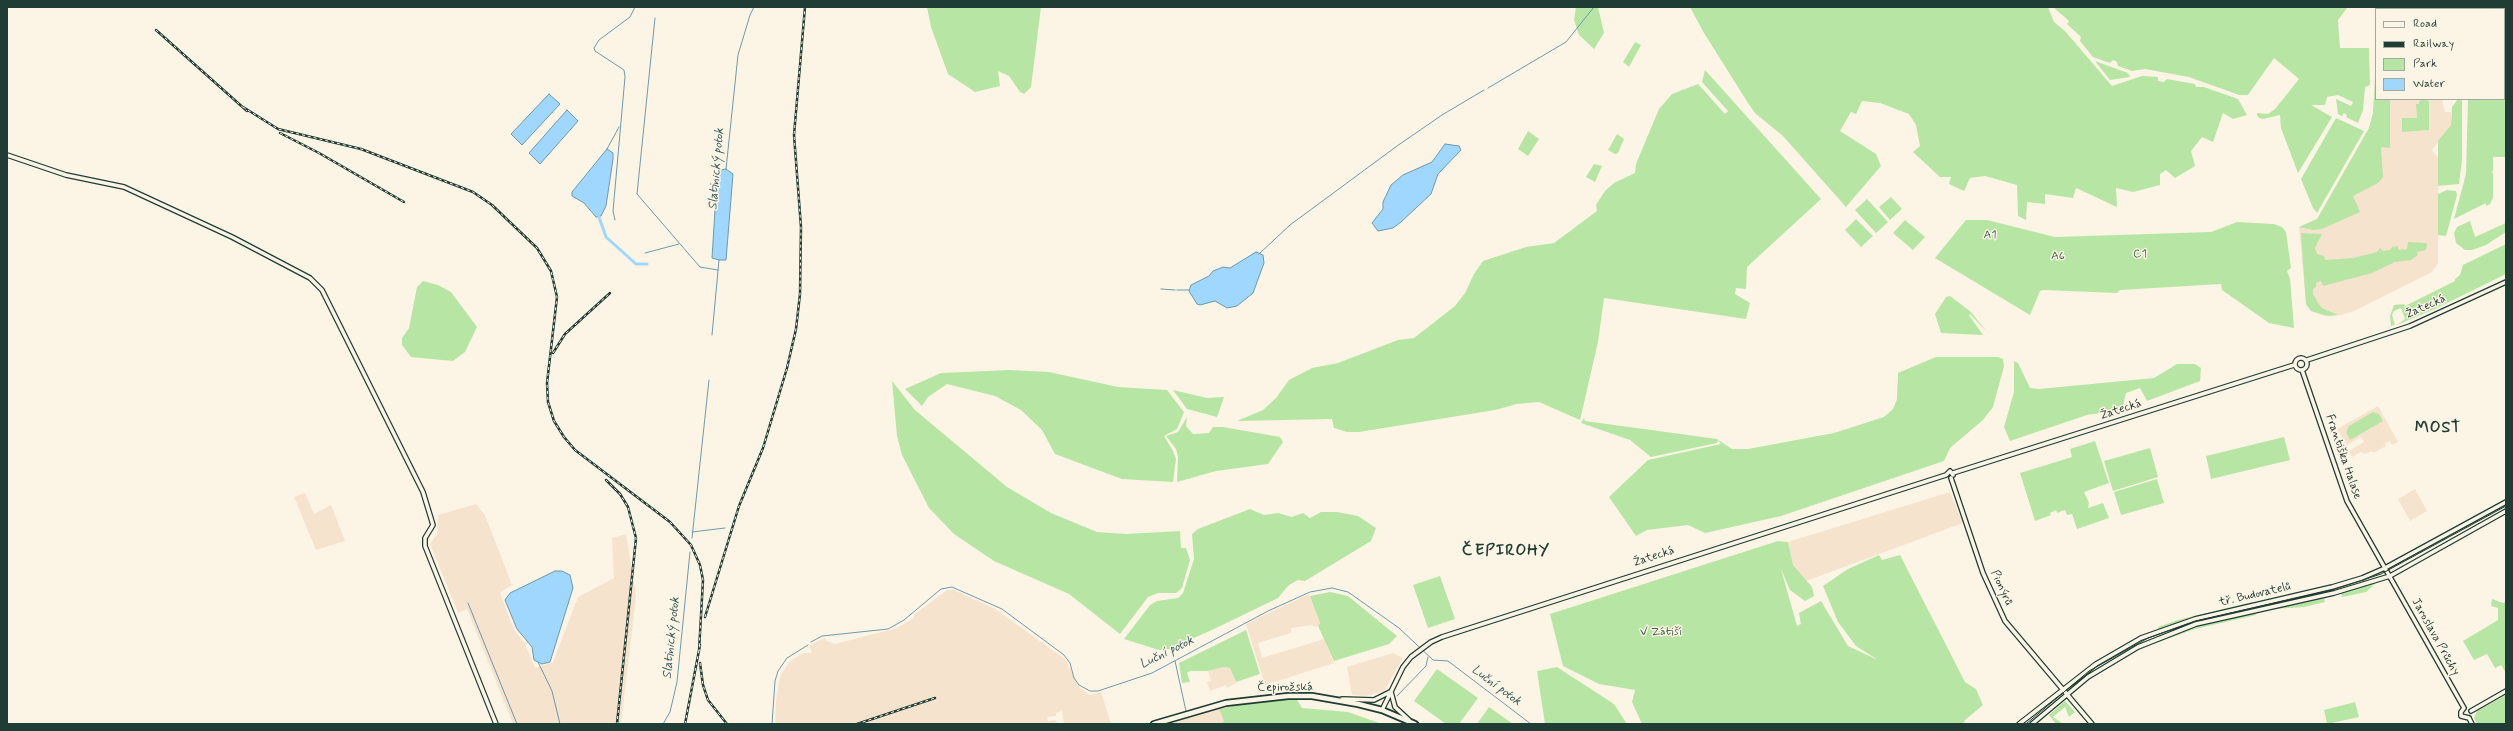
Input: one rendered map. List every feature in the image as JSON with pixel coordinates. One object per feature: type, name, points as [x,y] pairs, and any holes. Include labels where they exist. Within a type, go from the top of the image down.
[{"type":"main road","name":"Čepirožská","points":[[1154,724],[1215,705],[1245,699],[1288,696],[1332,699],[1382,710],[1415,724]]},
{"type":"street","points":[[7,155],[66,175],[124,187],[186,217],[223,232],[310,278],[322,290],[423,492],[433,525],[425,538],[425,546],[496,724]]},
{"type":"street","name":"Žatecká","points":[[1382,710],[1403,667],[1421,649],[1442,637],[1522,610],[1946,475],[1949,471],[1953,473],[2294,365],[2300,358],[2307,360],[2410,326],[2506,282]]},
{"type":"street","points":[[2294,365],[2297,371],[2302,370],[2306,366],[2307,360]]},
{"type":"street","name":"Františka Halase","points":[[2302,370],[2347,502],[2390,576]]},
{"type":"street","points":[[1946,475],[1951,478],[1953,473]]},
{"type":"street","name":"Pionýrů","points":[[1951,478],[1983,573],[2005,621],[2092,724]]},
{"type":"street","name":"tř. Budovatelů","points":[[2019,724],[2062,689],[2117,650],[2167,628],[2195,619],[2332,587],[2385,568],[2506,502]]},
{"type":"street","name":"tř. Budovatelů","points":[[2032,724],[2067,694],[2112,661],[2173,632],[2196,624],[2334,593],[2390,576],[2506,511]]},
{"type":"street","name":"Jaroslava Průchy","points":[[2390,576],[2464,708],[2460,712],[2461,716],[2469,718]]},
{"type":"street","points":[[2472,724],[2469,718],[2471,711],[2506,691]]},
{"type":"street","points":[[1332,699],[1374,700],[1390,692],[1398,711],[1415,724]]},
{"type":"street","points":[[2464,708],[2471,711]]},
{"type":"shaded area","points":[[2375,70],[2375,100],[2442,100],[2445,112],[2451,112],[2451,125],[2432,150],[2438,158],[2438,263],[2432,272],[2354,311],[2341,315],[2324,316],[2311,311],[2306,305],[2299,227],[2317,219],[2369,128],[2373,113]]},
{"type":"shaded area","points":[[2378,406],[2398,442],[2392,445],[2390,441],[2385,443],[2386,446],[2373,453],[2372,451],[2364,454],[2361,452],[2352,457],[2349,451],[2364,442],[2361,437],[2347,445],[2337,429]]},
{"type":"shaded area","points":[[2415,489],[2427,511],[2410,521],[2398,499]]},
{"type":"shaded area","points":[[1950,492],[1963,523],[1806,581],[1793,565],[1788,542]]},
{"type":"shaded area","points":[[305,493],[314,514],[331,505],[345,541],[316,550],[294,497]]},
{"type":"shaded area","points":[[476,504],[485,515],[512,585],[500,593],[514,630],[524,642],[535,668],[553,662],[578,597],[614,578],[612,538],[626,534],[636,596],[621,724],[513,724],[467,609],[458,613],[430,544],[437,534],[438,515]]},
{"type":"shaded area","points":[[947,590],[954,590],[995,609],[1065,659],[1080,688],[1090,695],[1101,692],[1111,724],[1064,724],[1062,711],[1056,713],[1056,716],[1047,717],[1048,721],[1055,720],[1058,724],[775,724],[776,700],[780,676],[790,661],[803,653],[812,653],[809,646],[824,638],[835,644],[897,628],[914,618],[915,614]]},
{"type":"shaded area","points":[[1309,594],[1320,623],[1318,626],[1314,627],[1313,625],[1291,628],[1291,633],[1258,643],[1262,658],[1324,639],[1334,663],[1265,685],[1246,624]]},
{"type":"shaded area","points":[[1393,653],[1403,658],[1384,691],[1366,696],[1352,695],[1347,667]]},
{"type":"shaded area","points":[[1224,667],[1230,668],[1236,683],[1227,688],[1226,685],[1210,691],[1207,682],[1211,681],[1208,671]]},
{"type":"shaded area","points":[[1219,709],[1225,721],[1220,724],[1174,724],[1174,722],[1185,717]]},
{"type":"green space","points":[[927,7],[1041,7],[1031,87],[1024,94],[1020,92],[1009,76],[998,71],[1000,86],[975,92],[948,74],[931,27]]},
{"type":"green space","points":[[1576,7],[1598,7],[1604,33],[1594,49],[1579,35],[1574,20]]},
{"type":"green space","points":[[1690,7],[2048,7],[2054,22],[2065,31],[2112,86],[2142,76],[2158,77],[2158,81],[2164,82],[2167,79],[2195,84],[2196,87],[2204,87],[2238,99],[2247,115],[2233,119],[2223,113],[2213,142],[2202,137],[2191,151],[2195,166],[2175,178],[2166,170],[2160,174],[2160,185],[2133,192],[2116,188],[2117,207],[2076,188],[2073,198],[2045,194],[2045,204],[2027,202],[2026,220],[2018,216],[2017,185],[1985,176],[1970,178],[1964,191],[1949,184],[1951,177],[1940,177],[1913,152],[1920,146],[1916,125],[1909,114],[1880,103],[1862,101],[1856,114],[1851,112],[1840,131],[1876,154],[1881,166],[1846,207],[1783,136],[1755,113],[1704,33]]},
{"type":"green space","points":[[2053,7],[2372,7],[2347,8],[2338,20],[2340,48],[2369,48],[2370,85],[2365,87],[2363,110],[2358,123],[2346,117],[2347,115],[2344,113],[2342,116],[2338,114],[2336,99],[2351,106],[2353,102],[2338,95],[2327,97],[2325,105],[2311,105],[2332,117],[2298,173],[2281,128],[2280,115],[2263,119],[2259,118],[2257,115],[2257,113],[2268,114],[2275,109],[2299,79],[2274,58],[2248,95],[2239,95],[2189,77],[2145,69],[2132,71],[2118,66],[2117,62],[2113,60],[2110,63],[2093,57],[2080,41],[2081,37],[2067,24],[2069,21]]},
{"type":"green space","points":[[2506,20],[2506,157],[2493,157],[2493,171],[2491,172],[2493,173],[2493,198],[2490,204],[2486,206],[2486,203],[2454,219],[2466,174],[2468,100],[2505,100]]},
{"type":"green space","points":[[1635,42],[1641,45],[1629,67],[1623,62]]},
{"type":"green space","points":[[2095,61],[2128,73],[2130,77],[2110,80]]},
{"type":"green space","points":[[1705,70],[1821,199],[1747,267],[1746,289],[1736,288],[1735,294],[1750,303],[1746,319],[1604,298],[1598,342],[1580,420],[1539,402],[1517,404],[1495,410],[1359,432],[1347,432],[1334,428],[1332,419],[1237,421],[1263,410],[1276,398],[1289,380],[1312,368],[1338,363],[1398,340],[1414,338],[1455,306],[1465,293],[1474,274],[1483,261],[1526,247],[1554,243],[1597,211],[1596,205],[1605,191],[1614,183],[1635,173],[1636,164],[1659,109],[1672,94],[1698,84],[1725,114],[1728,111],[1702,82]]},
{"type":"green space","points":[[2375,82],[2375,100],[2390,100],[2390,148],[2381,147],[2383,177],[2378,183],[2353,196],[2360,212],[2322,229],[2313,230],[2299,227],[2317,219],[2369,128],[2373,113]]},
{"type":"green space","points":[[2420,100],[2429,101],[2429,130],[2402,132],[2402,118],[2417,118],[2416,104],[2419,104]]},
{"type":"green space","points":[[2457,100],[2462,100],[2462,159],[2459,184],[2438,186],[2438,141],[2451,125],[2452,107]]},
{"type":"green space","points":[[2336,118],[2364,131],[2317,213],[2313,208],[2301,179]]},
{"type":"green space","points":[[1528,131],[1539,139],[1528,156],[1518,149]]},
{"type":"green space","points":[[1617,134],[1624,139],[1618,153],[1615,154],[1608,150]]},
{"type":"green space","points":[[1594,164],[1602,166],[1595,182],[1586,177]]},
{"type":"green space","points":[[2447,190],[2456,191],[2457,195],[2446,236],[2438,235],[2438,194]]},
{"type":"green space","points":[[1891,197],[1902,209],[1890,220],[1879,207]]},
{"type":"green space","points":[[1867,199],[1888,222],[1876,233],[1855,210]]},
{"type":"green space","points":[[1856,219],[1873,236],[1861,247],[1845,230]]},
{"type":"green space","points":[[1905,220],[1925,237],[1913,250],[1893,233]]},
{"type":"green space","points":[[1966,220],[1987,220],[2055,237],[2211,232],[2237,222],[2274,224],[2282,227],[2286,232],[2291,268],[2287,271],[2290,279],[2294,328],[2269,323],[2222,290],[2221,284],[2120,290],[2117,293],[2043,290],[2040,291],[2030,315],[1935,258]]},
{"type":"green space","points":[[2470,221],[2475,237],[2506,223],[2506,232],[2486,245],[2472,250],[2465,250],[2456,243],[2454,233],[2457,227]]},
{"type":"green space","points":[[2301,233],[2322,234],[2315,248],[2317,254],[2324,256],[2325,260],[2353,258],[2377,252],[2380,248],[2383,251],[2390,250],[2392,247],[2398,246],[2398,250],[2407,249],[2408,242],[2427,243],[2426,250],[2417,252],[2418,255],[2411,260],[2395,262],[2372,273],[2323,286],[2321,281],[2316,283],[2316,287],[2313,289],[2313,294],[2318,303],[2322,308],[2338,315],[2328,316],[2311,311],[2306,304]]},
{"type":"green space","points":[[2506,244],[2506,274],[2437,308],[2397,325],[2405,319],[2401,308],[2394,311],[2392,315],[2395,325],[2391,326],[2390,316],[2394,305],[2404,304],[2405,306],[2455,281],[2455,279],[2460,275],[2463,265]]},
{"type":"green space","points":[[423,281],[438,285],[451,292],[477,327],[465,352],[453,361],[411,357],[402,345],[402,338],[409,328],[417,287]]},
{"type":"green space","points":[[1950,296],[1971,312],[1987,332],[1970,314],[1969,315],[1983,335],[1941,333],[1935,314],[1946,297]]},
{"type":"green space","points":[[1936,357],[1998,357],[2003,359],[2004,366],[1993,407],[1983,420],[1950,448],[1944,461],[1781,516],[1705,533],[1688,525],[1647,530],[1636,536],[1609,497],[1648,460],[1721,444],[1718,440],[1717,443],[1651,457],[1630,440],[1581,423],[1584,418],[1585,421],[1717,439],[1732,449],[1748,449],[1834,433],[1884,417],[1893,409],[1897,399],[1898,373]]},
{"type":"green space","points":[[2014,361],[2018,363],[2030,388],[2039,389],[2154,378],[2177,364],[2195,364],[2201,368],[2200,381],[2147,401],[2140,388],[2126,393],[2122,410],[2087,415],[2010,441],[2004,427],[2014,392]]},
{"type":"green space","points":[[1009,370],[1049,372],[1118,387],[1167,390],[1184,412],[1177,429],[1164,436],[1176,459],[1173,482],[1122,479],[1055,454],[1042,430],[1021,410],[995,396],[947,384],[928,397],[922,406],[905,389],[941,373]]},
{"type":"green space","points":[[892,381],[915,410],[1007,487],[1051,513],[1097,532],[1126,534],[1180,531],[1181,548],[1186,548],[1190,560],[1182,588],[1176,593],[1158,593],[1148,597],[1120,634],[1069,594],[994,561],[954,534],[929,508],[902,455],[897,436]]},
{"type":"green space","points":[[1173,390],[1207,398],[1224,397],[1217,417],[1187,409]]},
{"type":"green space","points":[[2373,412],[2379,414],[2383,421],[2350,440],[2346,432],[2349,426]]},
{"type":"green space","points":[[1187,417],[1186,426],[1193,434],[1209,433],[1213,427],[1223,427],[1280,437],[1283,442],[1268,464],[1216,471],[1177,482],[1178,457],[1176,449],[1166,436],[1178,432]]},
{"type":"green space","points":[[2284,437],[2290,460],[2211,479],[2206,456]]},
{"type":"green space","points":[[2095,441],[2109,483],[2084,492],[2089,503],[2088,508],[2103,503],[2109,518],[2077,529],[2072,514],[2067,515],[2065,510],[2057,513],[2056,510],[2050,513],[2051,515],[2035,521],[2020,473],[2072,457],[2070,449]]},
{"type":"green space","points":[[2150,448],[2158,477],[2113,491],[2104,461]]},
{"type":"green space","points":[[2157,479],[2164,503],[2121,515],[2114,492]]},
{"type":"green space","points":[[1250,509],[1264,515],[1278,513],[1292,517],[1303,513],[1310,518],[1321,512],[1337,512],[1358,516],[1376,528],[1371,541],[1305,581],[1298,580],[1289,585],[1278,598],[1169,649],[1159,650],[1124,639],[1150,605],[1157,601],[1178,598],[1183,593],[1194,559],[1192,534],[1198,529]]},
{"type":"green space","name":"V Zátiší","points":[[1778,541],[1788,542],[1793,565],[1812,587],[1814,596],[1805,601],[1790,590],[1781,569],[1797,626],[1801,624],[1799,613],[1821,601],[1848,646],[1878,660],[1856,646],[1838,622],[1823,586],[1848,569],[1879,555],[1882,560],[1900,555],[1965,682],[1976,689],[1983,705],[1965,720],[1963,724],[1642,724],[1632,702],[1635,690],[1599,684],[1563,666],[1550,614]]},
{"type":"green space","points":[[1440,576],[1455,619],[1428,628],[1413,585]]},
{"type":"green space","points":[[2377,582],[2366,592],[2342,597],[2341,593]]},
{"type":"green space","points":[[1330,592],[1348,596],[1397,636],[1389,644],[1334,661],[1318,626],[1320,623],[1310,596]]},
{"type":"green space","points":[[2324,598],[2325,602],[2304,607],[2273,609]]},
{"type":"green space","points":[[2492,599],[2503,603],[2506,602],[2506,673],[2501,665],[2495,668],[2487,654],[2474,660],[2463,641],[2498,620],[2498,608],[2491,606]]},
{"type":"green space","points":[[2252,602],[2254,604],[2194,617],[2158,630],[2158,627],[2178,620]]},
{"type":"green space","points":[[2255,613],[2256,615],[2195,629],[2153,644],[2151,642],[2195,627]]},
{"type":"green space","points":[[1246,630],[1260,674],[1236,682],[1230,668],[1224,667],[1208,671],[1190,671],[1187,673],[1190,682],[1182,683],[1179,663]]},
{"type":"green space","points":[[1557,667],[1614,704],[1627,724],[1545,724],[1537,671]]},
{"type":"green space","points":[[1437,669],[1478,698],[1459,724],[1446,724],[1414,701]]},
{"type":"green space","points":[[2506,695],[2506,724],[2477,724],[2474,718],[2477,711]]},
{"type":"green space","points":[[1296,698],[1302,708],[1348,712],[1382,724],[1220,724],[1224,721],[1219,709],[1247,703]]},
{"type":"green space","points":[[2065,701],[2075,712],[2069,717],[2065,707],[2053,717],[2062,723],[2056,724],[2049,715]]},
{"type":"green space","points":[[2355,702],[2359,717],[2327,724],[2324,710]]},
{"type":"green space","points":[[1489,707],[1513,724],[1477,724]]},
{"type":"water","points":[[549,94],[560,104],[522,145],[511,134]]},
{"type":"water","points":[[567,110],[578,121],[540,164],[529,153]]},
{"type":"water","points":[[1445,144],[1459,146],[1461,150],[1438,174],[1431,194],[1393,228],[1378,231],[1372,223],[1383,209],[1383,202],[1391,185],[1403,175],[1432,162]]},
{"type":"water","points":[[607,149],[613,153],[613,159],[606,206],[601,216],[596,217],[584,203],[572,196],[572,192]]},
{"type":"water","points":[[726,169],[733,174],[726,260],[719,260],[712,258],[717,178],[720,170]]},
{"type":"water","points":[[1256,252],[1263,255],[1264,263],[1253,293],[1237,306],[1227,308],[1215,301],[1200,305],[1197,304],[1189,291],[1191,285],[1209,276],[1213,271],[1223,267],[1230,268]]},
{"type":"water","points":[[555,571],[562,571],[570,575],[573,588],[550,662],[542,664],[534,660],[532,647],[517,629],[505,600],[510,593]]},
{"type":"waterway","points":[[615,220],[613,211],[625,77],[624,70],[595,51],[594,48],[599,40],[630,17],[635,7]]},
{"type":"waterway","name":"Slatinický potok","points":[[726,169],[738,55],[750,15],[754,7]]},
{"type":"waterway","points":[[1488,88],[1566,42],[1594,7]]},
{"type":"waterway","points":[[655,18],[637,194],[700,267],[718,270]]},
{"type":"waterway","points":[[1259,254],[1290,225],[1397,146],[1442,115],[1484,90]]},
{"type":"waterway","points":[[607,149],[619,127]]},
{"type":"waterway","points":[[599,217],[606,237],[636,264],[647,264]]},
{"type":"waterway","points":[[645,253],[679,244]]},
{"type":"waterway","name":"Slatinický potok","points":[[712,335],[719,260]]},
{"type":"waterway","points":[[1161,289],[1175,290]]},
{"type":"waterway","points":[[1177,290],[1189,290]]},
{"type":"waterway","name":"Slatinický potok","points":[[692,538],[709,380]]},
{"type":"waterway","points":[[692,532],[725,528]]},
{"type":"waterway","name":"Slatinický potok","points":[[663,724],[670,712],[677,682],[690,552]]},
{"type":"waterway","name":"Luční potok","points":[[811,642],[822,636],[888,629],[904,620],[941,589],[952,587],[1002,609],[1064,655],[1070,663],[1074,678],[1079,685],[1090,691],[1098,691],[1152,673],[1268,611],[1310,592],[1332,588],[1348,592],[1399,628],[1433,660],[1448,661],[1531,724]]},
{"type":"waterway","points":[[468,603],[517,724]]},
{"type":"waterway","name":"Luční potok","points":[[772,724],[775,681],[778,671],[787,658],[808,645]]},
{"type":"waterway","points":[[1397,696],[1426,666],[1428,657]]},
{"type":"waterway","points":[[1175,661],[1186,711]]},
{"type":"waterway","points":[[538,662],[552,691],[560,724]]},
{"type":"tram line","points":[[2026,724],[2089,671],[2148,638],[2195,621],[2332,590],[2381,574],[2506,506]]},
{"type":"railway","points":[[705,617],[739,506],[763,448],[787,368],[796,329],[800,294],[801,227],[794,135],[805,7]]},
{"type":"railway","points":[[156,30],[247,111]]},
{"type":"railway","points":[[243,107],[278,129],[361,149],[473,192],[492,205],[537,248],[551,271],[557,297],[547,383],[548,402],[554,421],[564,437],[575,450],[670,522],[691,545],[700,565],[703,580],[699,651]]},
{"type":"railway","points":[[280,133],[319,153],[404,202]]},
{"type":"railway","points":[[553,353],[565,334],[610,293]]},
{"type":"railway","points":[[606,480],[620,494],[628,507],[636,538],[617,724]]},
{"type":"railway","points":[[685,724],[700,645]]},
{"type":"railway","points":[[700,663],[703,685],[708,700],[727,724]]},
{"type":"railway","points":[[857,724],[935,698]]},
{"type":"district","name":"MOST","points":[[2438,429]]},
{"type":"district","name":"ČEPIROHY","points":[[1506,552]]},
{"type":"park label","name":"A1","points":[[1990,235]]},
{"type":"park label","name":"C1","points":[[2140,254]]},
{"type":"park label","name":"A6","points":[[2058,256]]}]
